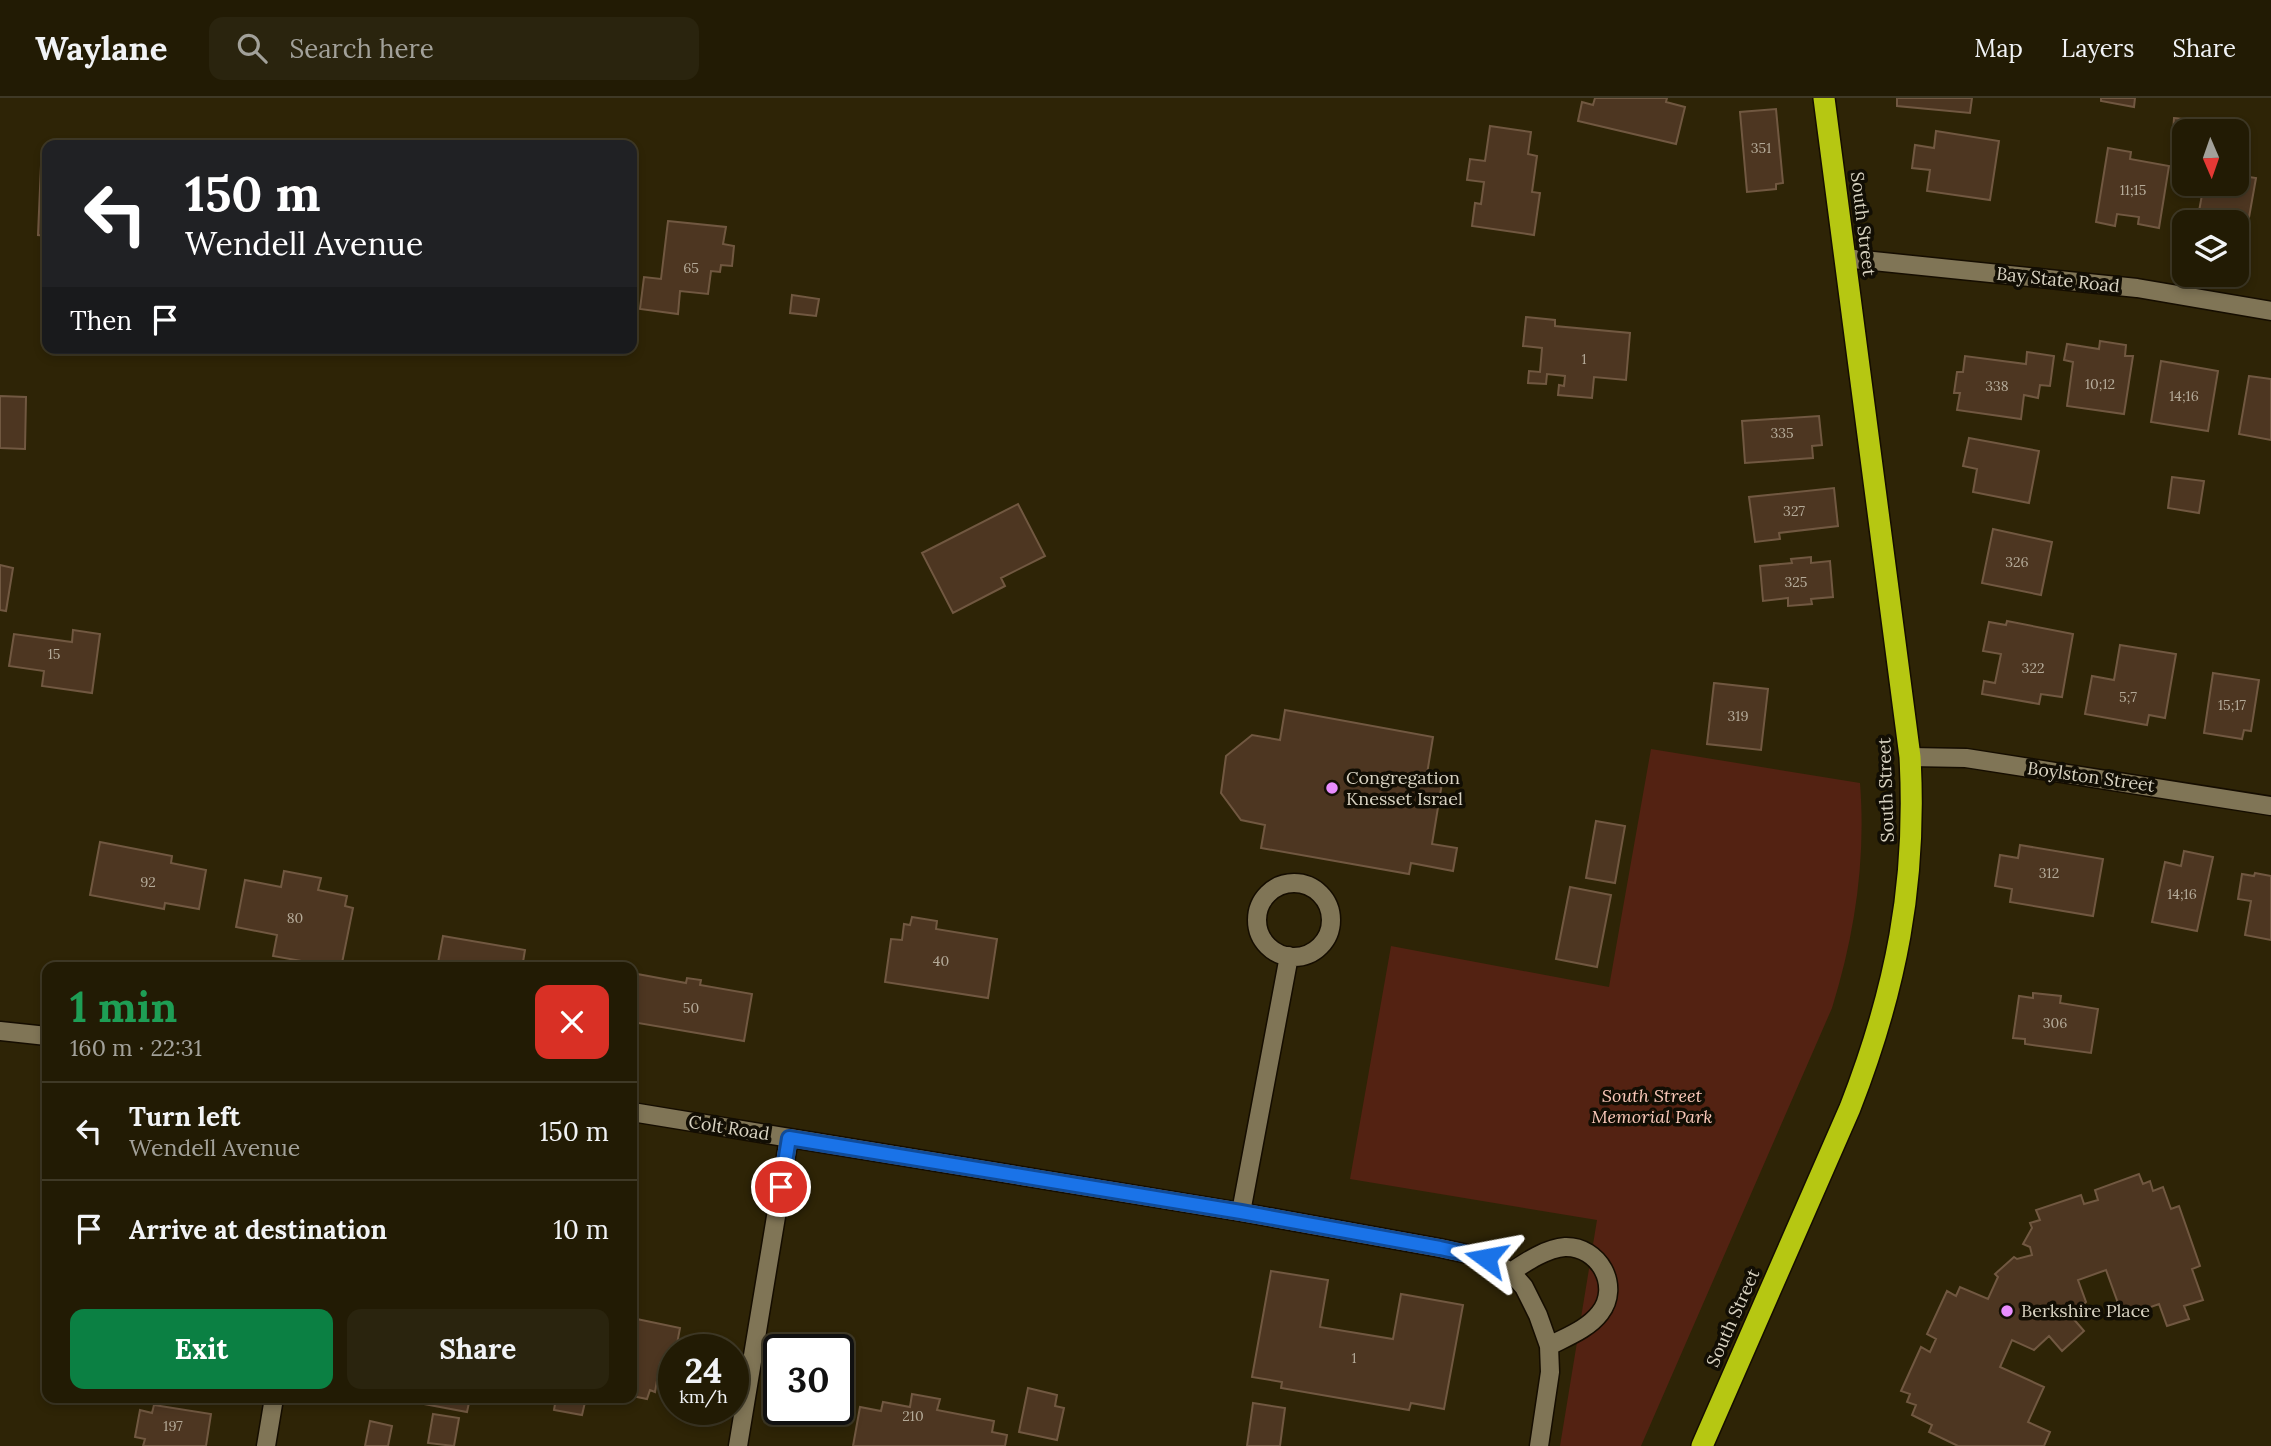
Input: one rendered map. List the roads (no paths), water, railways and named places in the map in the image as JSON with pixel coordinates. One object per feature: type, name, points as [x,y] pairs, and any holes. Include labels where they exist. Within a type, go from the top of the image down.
[{"type":"highway","name":"South Street","points":[[1702,1446],[1871,1056],[1896,962],[1907,896],[1912,827],[1910,757],[1824,98]]},
{"type":"street","name":"Bay State Road","points":[[1844,258],[2137,288],[2271,311]]},
{"type":"street","name":"Boylston Street","points":[[1910,757],[1966,758],[2271,806]]},
{"type":"street","points":[[1299,883],[1321,895],[1330,912],[1330,925],[1323,943],[1314,951],[1301,956],[1289,956],[1266,945],[1258,928],[1257,915],[1269,892],[1280,886],[1299,883]]},
{"type":"street","points":[[1241,1212],[1289,956]]},
{"type":"street","points":[[0,1031],[42,1035]]},
{"type":"street","name":"Colt Road","points":[[637,1113],[1241,1212],[1486,1258],[1511,1272],[1531,1300],[1549,1346],[1550,1372],[1539,1446]]},
{"type":"street","points":[[738,1446],[789,1138]]},
{"type":"street","points":[[1511,1272],[1556,1248],[1569,1247],[1587,1252],[1605,1270],[1608,1295],[1599,1315],[1592,1322],[1549,1346]]},
{"type":"street","points":[[266,1446],[273,1403]]},
{"type":"place","name":"Congregation Knesset Israel","points":[[1332,788]]},
{"type":"place","name":"Berkshire Place","points":[[2007,1311]]},
{"type":"park label","name":"South Street Memorial Park","points":[[1652,1106]]}]
